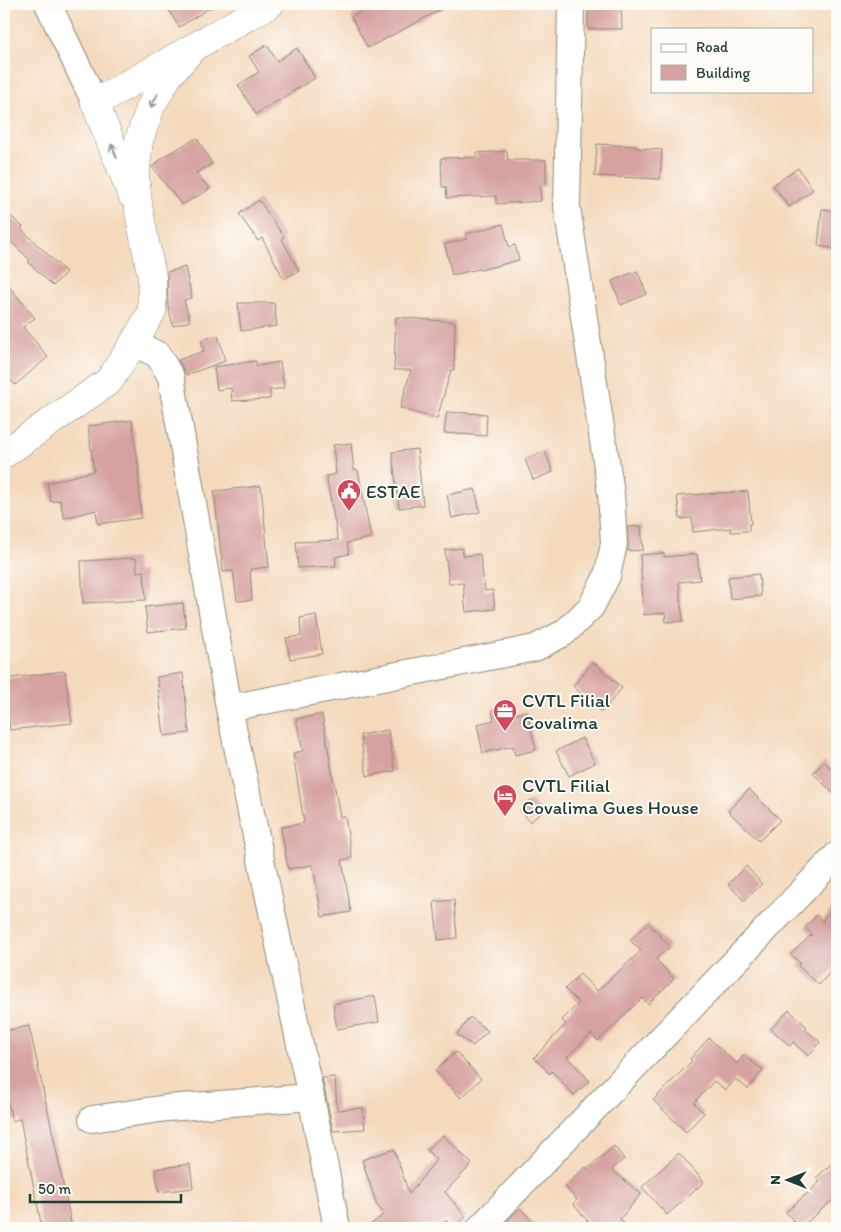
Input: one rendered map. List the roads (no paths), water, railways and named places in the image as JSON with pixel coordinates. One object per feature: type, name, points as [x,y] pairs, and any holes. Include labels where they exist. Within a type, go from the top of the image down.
[{"type":"main road","points":[[139,212],[95,103],[270,4]]},
{"type":"main road","points":[[4,454],[109,381],[152,311],[152,277],[139,212],[135,176],[139,140],[151,106],[169,75],[193,48]]},
{"type":"street","points":[[48,4],[95,103]]},
{"type":"street","points":[[228,28],[239,9],[239,4]]},
{"type":"street","points":[[229,708],[535,648],[564,633],[591,607],[607,576],[614,544],[611,492],[567,207],[571,4]]},
{"type":"street","points":[[134,343],[158,355],[171,377],[229,708],[337,1228]]},
{"type":"street","points":[[480,1228],[837,855]]},
{"type":"street","points":[[92,1119],[167,1108],[311,1097]]},
{"type":"place","name":"ESTAE","points":[[349,512]]},
{"type":"place","name":"CVTL Filial Covalima","points":[[505,732]]},
{"type":"place","name":"CVTL Filial Covalima Gues House","points":[[505,817]]}]
